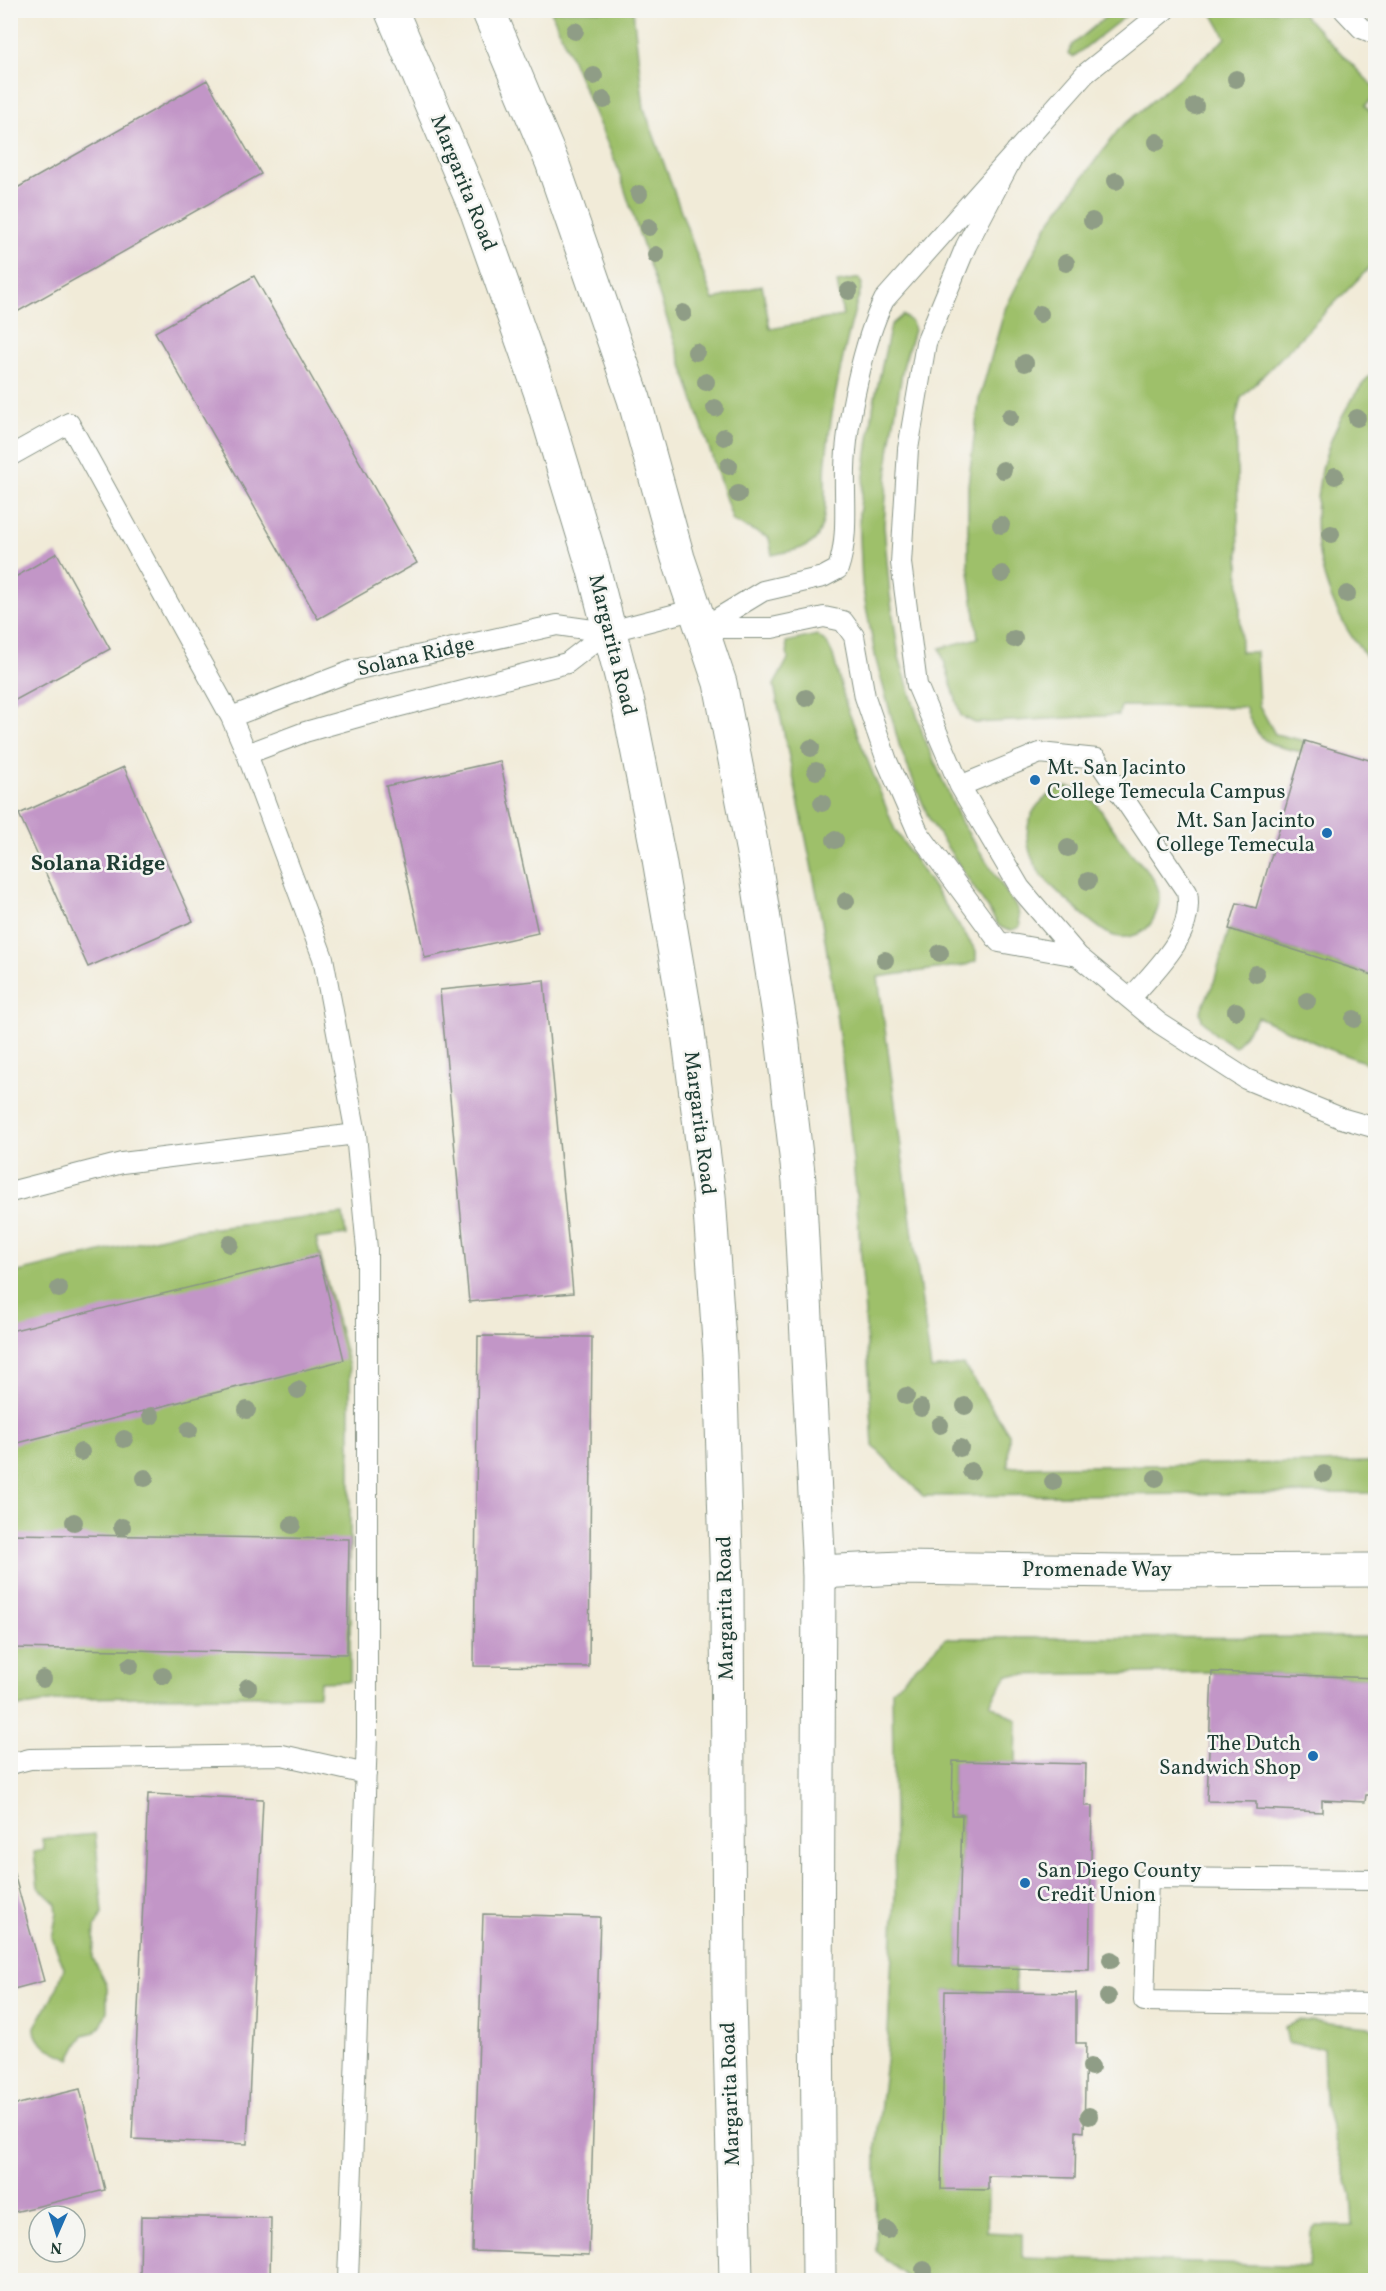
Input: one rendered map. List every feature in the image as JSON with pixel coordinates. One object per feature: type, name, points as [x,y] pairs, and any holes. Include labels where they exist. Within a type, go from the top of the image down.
[{"type":"main road","name":"Margarita Road","points":[[391,10],[477,212],[534,372],[593,567],[628,703],[659,859],[687,1024],[709,1196],[720,1356],[727,1589],[729,1994],[736,2280]]},
{"type":"main road","points":[[488,10],[552,162],[634,399],[678,558],[725,706],[756,868],[782,1040],[800,1181],[819,1572],[817,1997],[819,2280]]},
{"type":"main road","name":"Promenade Way","points":[[819,1572],[900,1568],[1123,1571],[1376,1570]]},
{"type":"lane","points":[[699,619],[763,591],[823,577],[838,569],[845,549],[845,466],[858,384],[874,320],[884,300],[1085,74],[1165,10]]},
{"type":"lane","points":[[1344,10],[1361,28],[1376,34]]},
{"type":"lane","points":[[1016,151],[966,246],[926,343],[908,449],[901,563],[917,685],[960,786],[1020,888],[1078,956],[1159,1023],[1246,1079],[1341,1118],[1376,1128]]},
{"type":"lane","points":[[10,456],[69,423],[231,717],[323,958],[356,1134],[367,1249],[366,1774],[348,2280]]},
{"type":"lane","points":[[699,619],[772,628],[824,617],[843,621],[854,636],[865,697],[883,750],[918,832],[999,942],[1078,956]]},
{"type":"lane","name":"Solana Ridge","points":[[231,717],[354,670],[557,625],[608,632],[699,619]]},
{"type":"lane","name":"Solana Ridge","points":[[247,754],[315,729],[567,663],[608,632]]},
{"type":"lane","points":[[960,786],[1040,753],[1097,759],[1186,892],[1190,909],[1182,936],[1130,999]]},
{"type":"lane","points":[[10,1192],[122,1163],[356,1134]]},
{"type":"lane","points":[[10,1764],[30,1759],[282,1755],[366,1774]]},
{"type":"lane","points":[[1376,1880],[1148,1878],[1144,2001],[1376,2004]]},
{"type":"green space","points":[[551,11],[633,11],[644,108],[713,300],[762,285],[770,329],[843,316],[837,282],[860,278],[862,285],[845,350],[832,415],[825,469],[823,519],[817,537],[809,545],[772,555],[769,538],[733,521],[617,166]]},
{"type":"green space","points":[[1113,11],[1132,11],[1073,57],[1068,54],[1072,45]]},
{"type":"green space","points":[[1211,11],[1300,11],[1376,89],[1375,96],[1365,106],[1375,116],[1375,262],[1241,398],[1236,419],[1241,652],[1256,652],[1259,705],[1275,734],[1305,741],[1302,752],[1279,747],[1265,740],[1259,735],[1245,707],[1121,706],[1119,715],[975,723],[961,716],[940,648],[978,638],[968,564],[968,485],[979,400],[1005,309],[1048,224],[1119,129],[1226,38]]},
{"type":"green space","points":[[903,315],[912,322],[914,330],[903,367],[889,452],[884,526],[890,595],[899,657],[924,738],[961,822],[1018,910],[1020,926],[1012,930],[999,926],[930,821],[900,748],[876,660],[862,585],[859,514],[874,402],[891,325]]},
{"type":"green space","points":[[1375,369],[1375,667],[1349,633],[1331,596],[1320,557],[1316,518],[1320,479],[1331,440],[1349,403]]},
{"type":"green space","points":[[817,635],[827,643],[833,655],[846,705],[895,830],[976,951],[976,961],[966,965],[878,977],[931,1369],[964,1365],[1009,1434],[1008,1467],[1375,1462],[1375,1493],[923,1496],[873,1446],[855,1183],[841,1052],[822,922],[774,685],[788,659],[786,642]]},
{"type":"green space","points":[[1067,787],[1083,792],[1093,800],[1123,843],[1155,882],[1159,897],[1156,913],[1148,927],[1142,932],[1125,937],[1109,934],[1071,904],[1038,870],[1028,844],[1027,831],[1030,820],[1035,809],[1043,800]]},
{"type":"green space","points":[[1229,929],[1375,976],[1375,1066],[1331,1050],[1258,1017],[1235,1047],[1216,1035],[1202,1020],[1200,1012],[1214,982]]},
{"type":"green space","points":[[343,1214],[346,1235],[316,1239],[350,1371],[350,1681],[320,1682],[319,1695],[74,1698],[11,1708],[10,1274],[187,1231]]},
{"type":"green space","points":[[1375,1637],[1375,1678],[1212,1672],[1007,1675],[990,1704],[1017,1720],[1016,1763],[953,1762],[952,1815],[962,1815],[958,1967],[1015,1968],[1016,1992],[945,1991],[988,2190],[987,2232],[1022,2234],[1022,2257],[1309,2267],[1311,2232],[1316,2226],[1353,2226],[1351,2195],[1325,2105],[1323,2048],[1288,2043],[1285,2028],[1299,2020],[1370,2027],[1376,2031],[1375,2275],[1369,2280],[910,2280],[876,2251],[876,2145],[887,2052],[895,1895],[892,1690],[946,1638]]},
{"type":"green space","points":[[95,1834],[103,1912],[95,1927],[93,1958],[107,1986],[107,2011],[101,2026],[95,2032],[83,2035],[70,2059],[47,2047],[36,2034],[35,2027],[58,1986],[64,1968],[52,1938],[57,1913],[56,1904],[38,1887],[34,1852],[44,1850],[42,1839]]},
{"type":"building","points":[[207,80],[261,174],[10,316],[10,192]]},
{"type":"building","points":[[254,276],[417,563],[318,619],[155,332]]},
{"type":"building","points":[[57,553],[110,649],[10,703],[10,580]]},
{"type":"building","name":"Mt. San Jacinto College Temecula","points":[[1305,741],[1376,762],[1376,976],[1229,929],[1237,903],[1256,908]]},
{"type":"building","points":[[500,761],[538,933],[425,958],[386,786]]},
{"type":"building","name":"Solana Ridge","points":[[124,767],[193,921],[88,967],[19,814]]},
{"type":"building","points":[[544,980],[573,1293],[469,1302],[440,990]]},
{"type":"building","points":[[319,1256],[344,1360],[10,1445],[10,1331]]},
{"type":"building","points":[[478,1336],[592,1337],[589,1667],[474,1666]]},
{"type":"building","points":[[10,1534],[349,1539],[347,1654],[10,1648]]},
{"type":"building","points":[[1212,1672],[1376,1678],[1376,1795],[1366,1795],[1365,1802],[1322,1800],[1322,1812],[1256,1809],[1256,1802],[1207,1801]]},
{"type":"building","name":"San Diego County Credit Union","points":[[953,1761],[1086,1764],[1085,1806],[1092,1806],[1089,1970],[958,1967],[962,1815],[952,1815]]},
{"type":"building","points":[[148,1794],[263,1799],[247,2144],[132,2139]]},
{"type":"building","points":[[13,1870],[44,1981],[10,1990],[10,1871]]},
{"type":"building","points":[[483,1914],[600,1917],[589,2255],[472,2251]]},
{"type":"building","points":[[945,1991],[1076,1993],[1076,2043],[1086,2043],[1084,2132],[1076,2131],[1075,2178],[988,2176],[988,2190],[941,2189]]},
{"type":"building","points":[[80,2089],[105,2190],[47,2204],[27,2204],[27,2209],[10,2213],[10,2106]]},
{"type":"building","points":[[141,2216],[271,2218],[270,2280],[140,2280]]},
{"type":"place","name":"Mt. San Jacinto College Temecula Campus","points":[[1035,780]]},
{"type":"place","name":"Mt. San Jacinto College Temecula","points":[[1327,833]]},
{"type":"place","name":"The Dutch Sandwich Shop","points":[[1313,1756]]},
{"type":"place","name":"San Diego County Credit Union","points":[[1025,1883]]},
{"type":"district","name":"Solana Ridge","points":[[98,864]]}]
